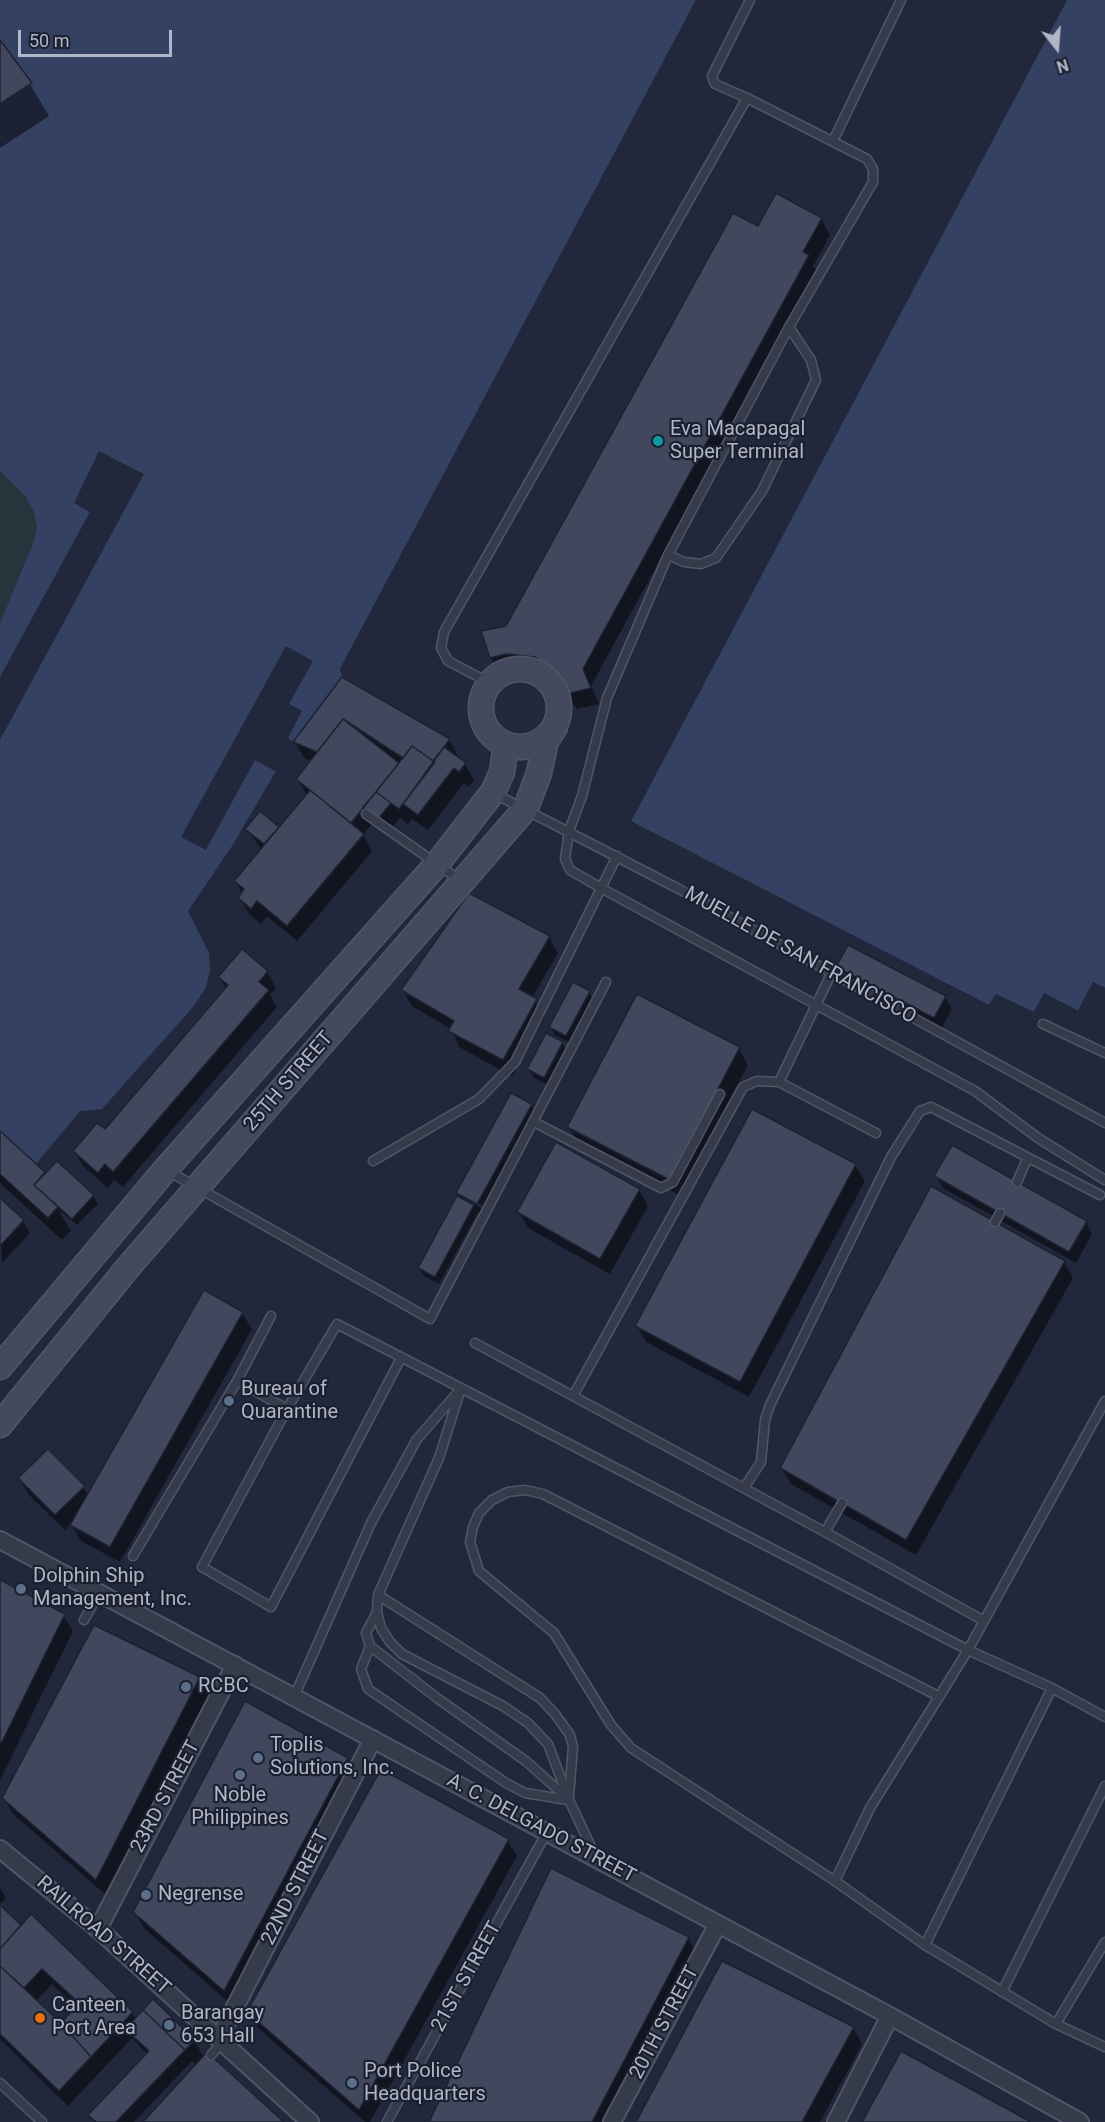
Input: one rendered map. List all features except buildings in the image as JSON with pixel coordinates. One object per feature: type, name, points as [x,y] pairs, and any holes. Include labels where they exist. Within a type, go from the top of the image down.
[{"type":"street","name":"25TH STREET","points":[[0,1425],[196,1189],[526,808],[539,773],[546,741],[555,727],[560,709],[558,696],[543,675],[531,670],[512,670],[499,674],[490,683]]},
{"type":"street","points":[[490,683],[482,700],[482,718],[491,734],[506,744],[528,746],[548,736],[555,727]]},
{"type":"street","name":"25TH STREET","points":[[0,1367],[165,1170],[437,864],[493,792],[502,772],[506,744]]},
{"type":"street","points":[[78,1273],[106,1295]]},
{"type":"street","name":"A. C. DELGADO STREET","points":[[0,1540],[890,2016],[1058,2117],[1080,2122]]},
{"type":"street","name":"23RD STREET","points":[[98,1929],[235,1665]]},
{"type":"street","name":"22ND STREET","points":[[221,2039],[373,1739]]},
{"type":"street","name":"RAILROAD STREET","points":[[0,1849],[98,1929],[310,2122]]},
{"type":"street","name":"20TH STREET","points":[[612,2122],[718,1924]]},
{"type":"street","points":[[836,2122],[890,2016]]},
{"type":"lane","points":[[750,0],[712,76],[715,84],[867,159],[873,169],[873,182],[789,327],[668,555],[606,698],[582,796],[569,831],[565,859],[567,865],[601,888],[975,1091],[1038,1138],[1105,1180]]},
{"type":"lane","points":[[833,141],[901,0]]},
{"type":"lane","points":[[490,683],[448,662],[441,648],[444,632],[747,98]]},
{"type":"lane","points":[[668,555],[684,562],[701,564],[716,558],[762,491],[816,380],[811,360],[789,327]]},
{"type":"lane","name":"MUELLE DE SAN FRANCISCO","points":[[493,792],[617,856],[1105,1123]]},
{"type":"lane","points":[[366,814],[462,882]]},
{"type":"lane","points":[[373,1161],[479,1099],[515,1062],[617,856]]},
{"type":"lane","points":[[779,1082],[831,974]]},
{"type":"lane","points":[[165,1170],[430,1319],[606,982]]},
{"type":"lane","points":[[1043,1024],[1105,1053]]},
{"type":"lane","points":[[573,1396],[743,1087],[757,1081],[779,1082],[876,1133]]},
{"type":"lane","points":[[534,1122],[661,1188],[673,1182],[720,1094]]},
{"type":"lane","points":[[744,1488],[761,1462],[765,1420],[770,1405],[891,1157],[920,1111],[931,1107],[1027,1159],[1103,1193]]},
{"type":"lane","points":[[1017,1182],[1027,1159]]},
{"type":"lane","points":[[995,1222],[1000,1213]]},
{"type":"lane","points":[[133,1556],[237,1381],[271,1317]]},
{"type":"lane","points":[[401,1358],[271,1607],[202,1567],[287,1409],[337,1324],[968,1650],[1052,1688],[1105,1717]]},
{"type":"lane","points":[[475,1343],[825,1532],[984,1621]]},
{"type":"lane","points":[[237,1381],[287,1409]]},
{"type":"lane","points":[[461,1388],[439,1458],[378,1595],[377,1612],[385,1635],[402,1654],[503,1706],[528,1723],[548,1744],[569,1800],[597,1859]]},
{"type":"lane","points":[[294,1697],[371,1523],[417,1438],[461,1388]]},
{"type":"lane","points":[[835,1881],[870,1808],[968,1650],[1105,1401]]},
{"type":"lane","points":[[938,1696],[543,1494],[525,1490],[508,1492],[492,1500],[479,1513],[473,1527],[470,1542],[479,1571],[554,1633],[611,1725],[631,1748],[835,1881],[925,1945],[1056,2024],[1105,2047]]},
{"type":"lane","points":[[825,1532],[842,1503]]},
{"type":"lane","points":[[84,1620],[99,1593]]},
{"type":"lane","points":[[378,1595],[540,1698],[555,1714],[570,1735],[573,1747],[569,1800]]},
{"type":"lane","points":[[377,1612],[366,1633],[370,1646],[437,1698],[527,1762],[569,1800]]},
{"type":"lane","points":[[370,1646],[361,1669],[368,1689],[506,1783],[525,1793],[569,1800]]},
{"type":"lane","points":[[925,1945],[1052,1688]]},
{"type":"lane","points":[[1002,1992],[1105,1786]]},
{"type":"lane","name":"21ST STREET","points":[[387,2122],[546,1832]]},
{"type":"lane","points":[[1056,2024],[1105,1942]]},
{"type":"lane","points":[[211,2055],[221,2039]]},
{"type":"lane","points":[[0,2083],[42,2122]]},
{"type":"shaded area","points":[[0,471],[25,496],[33,510],[37,526],[34,541],[0,623]]},
{"type":"water","points":[[0,0],[696,0],[340,669],[342,677],[293,742],[232,846],[188,911],[209,953],[210,971],[206,987],[193,1007],[102,1109],[80,1111],[36,1164],[0,1131],[0,623],[34,541],[37,526],[33,510],[25,496],[0,471]]},
{"type":"water","points":[[1067,0],[1105,0],[1105,988],[1093,982],[1078,1011],[1044,993],[1034,1012],[996,994],[989,1005],[631,821]]},
{"type":"pier","points":[[696,0],[699,1],[344,671],[340,669]]},
{"type":"pier","points":[[1064,0],[1067,0],[631,821],[628,820]]},
{"type":"pier","points":[[99,451],[144,474],[0,740],[0,677],[90,512],[74,503]]},
{"type":"pier","points":[[286,646],[313,661],[289,704],[302,711],[288,738],[293,742],[277,772],[255,760],[206,850],[181,837]]},
{"type":"pier","points":[[1093,982],[1105,988],[1105,991],[1095,986],[1080,1013],[1045,997],[1037,1014],[1033,1015],[1044,993],[1078,1011]]},
{"type":"place","name":"Eva Macapagal Super Terminal","points":[[658,441]]},
{"type":"place","name":"Bureau of Quarantine","points":[[229,1401]]},
{"type":"place","name":"Dolphin Ship Management, Inc.","points":[[21,1589]]},
{"type":"place","name":"RCBC","points":[[186,1687]]},
{"type":"place","name":"Toplis Solutions, Inc.","points":[[258,1758]]},
{"type":"place","name":"Noble Philippines","points":[[240,1775]]},
{"type":"place","name":"Negrense","points":[[146,1895]]},
{"type":"place","name":"Canteen Port Area","points":[[40,2018]]},
{"type":"place","name":"Barangay 653 Hall","points":[[169,2025]]},
{"type":"place","name":"Port Police Headquarters","points":[[352,2083]]}]
